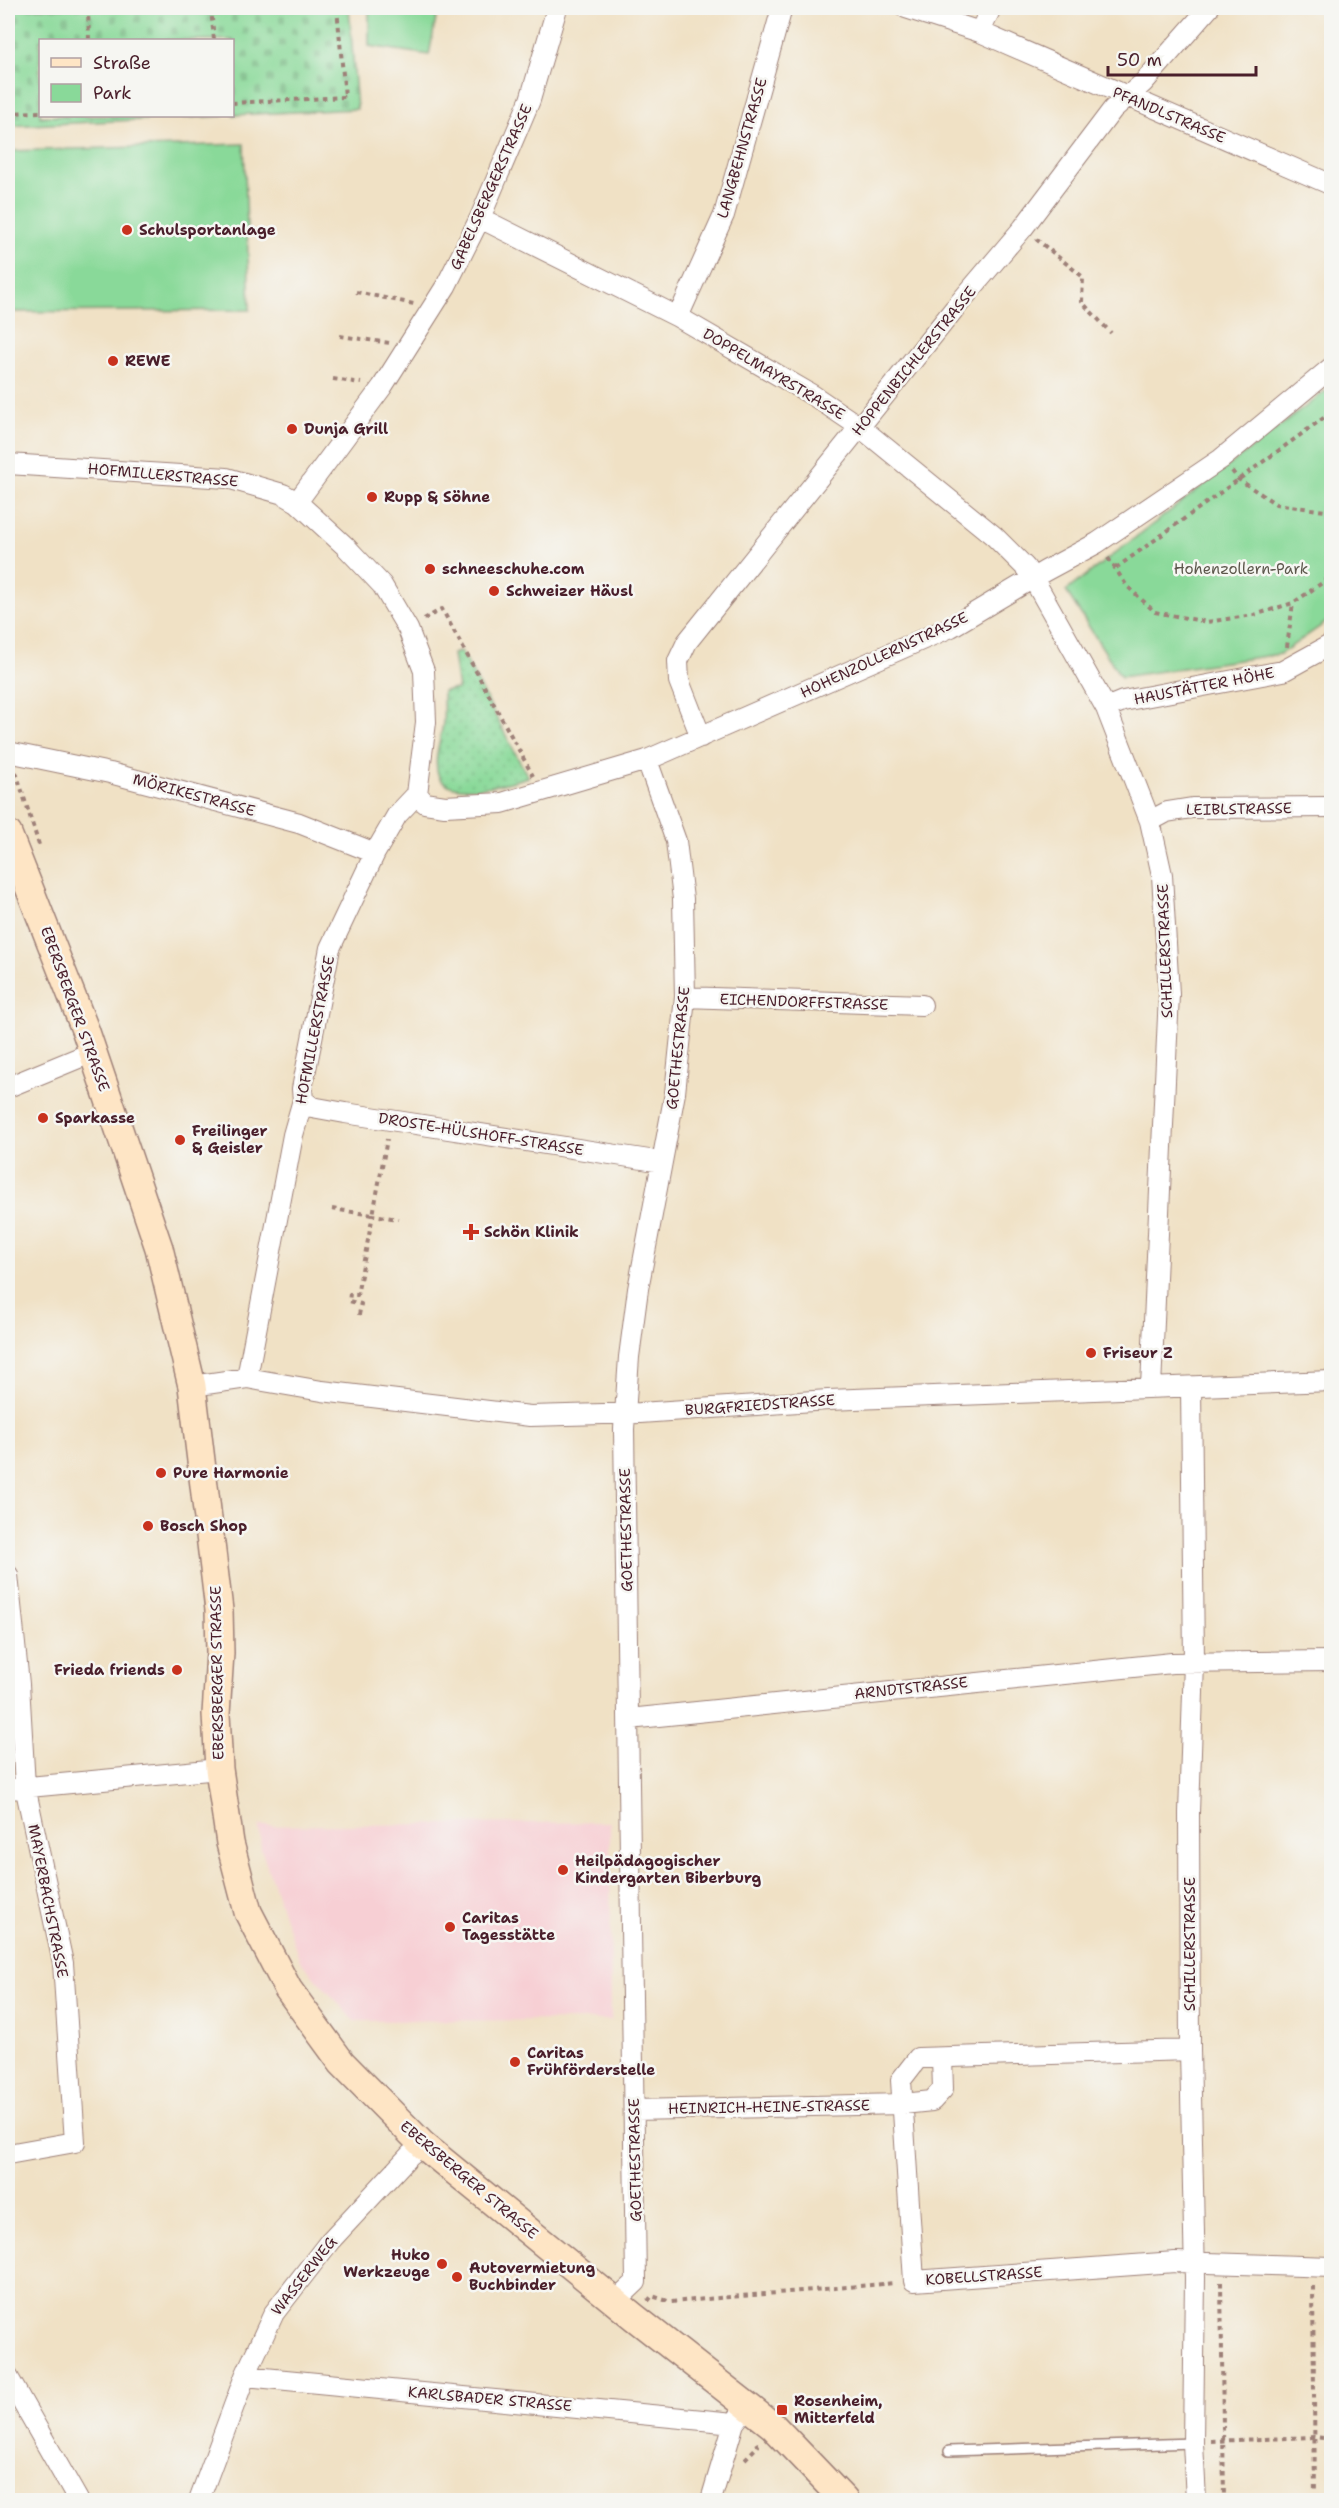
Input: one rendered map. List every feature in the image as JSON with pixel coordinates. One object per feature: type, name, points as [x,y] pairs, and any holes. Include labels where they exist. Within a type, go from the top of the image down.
[{"type":"street","name":"GABELSBERGERSTRASSE","points":[[297,502],[382,387],[446,286],[480,218],[530,100],[557,8]]},
{"type":"street","name":"LANGBEHNSTRASSE","points":[[678,317],[724,214],[782,8]]},
{"type":"street","name":"PFANDLSTRASSE","points":[[906,8],[980,32],[1332,184]]},
{"type":"street","points":[[980,32],[991,8]]},
{"type":"street","name":"HOPPENBICHLERSTRASSE","points":[[701,737],[679,681],[678,662],[687,642],[955,308],[1023,228],[1113,109],[1143,83],[1209,8]]},
{"type":"street","name":"DOPPELMAYRSTRASSE","points":[[480,218],[678,317],[814,396],[860,427],[994,536],[1034,580]]},
{"type":"street","name":"HOHENZOLLERNSTRASSE","points":[[417,794],[425,802],[445,806],[502,803],[542,793],[647,760],[951,627],[1097,543],[1221,459],[1332,368]]},
{"type":"street","name":"HOFMILLERSTRASSE","points":[[8,464],[228,478],[283,494],[297,502],[345,546],[382,585],[408,629],[424,671],[426,722],[417,794],[397,815],[375,853],[330,948],[302,1089],[303,1100],[293,1135],[247,1378]]},
{"type":"street","name":"SCHILLERSTRASSE","points":[[1034,580],[1107,708],[1150,821],[1162,875],[1169,994],[1150,1387]]},
{"type":"street","name":"HAUSTÄTTER HÖHE","points":[[1107,708],[1123,700],[1283,671],[1332,644]]},
{"type":"street","name":"MÖRIKESTRASSE","points":[[8,752],[110,773],[299,823],[375,853]]},
{"type":"street","name":"GOETHESTRASSE","points":[[625,2309],[636,2282],[625,1414],[629,1357],[638,1288],[675,1093],[685,998],[683,899],[676,841],[647,760]]},
{"type":"street","name":"LEIBLSTRASSE","points":[[1150,821],[1167,812],[1192,808],[1332,807]]},
{"type":"street","name":"EBERSBERGER STRASSE","points":[[8,834],[93,1052],[159,1248],[192,1386],[219,1610],[220,1653],[216,1714],[219,1769],[230,1843],[248,1912],[288,1989],[342,2063],[423,2145],[625,2309],[740,2415],[772,2426],[844,2500]]},
{"type":"street","name":"EICHENDORFFSTRASSE","points":[[685,998],[922,1005]]},
{"type":"street","points":[[8,1087],[93,1052]]},
{"type":"street","name":"DROSTE-HÜLSHOFF-STRASSE","points":[[303,1100],[312,1107],[663,1162]]},
{"type":"street","name":"BURGFRIEDSTRASSE","points":[[192,1386],[247,1378],[322,1391],[530,1416],[625,1414],[828,1400],[1332,1381]]},
{"type":"street","name":"SCHILLERSTRASSE","points":[[1191,1387],[1194,1662],[1189,1813],[1190,2050],[1195,2270],[1193,2443],[1196,2500]]},
{"type":"street","points":[[8,1575],[20,1684],[16,1787],[219,1769]]},
{"type":"street","name":"ARNDTSTRASSE","points":[[629,1719],[977,1681],[1194,1662],[1332,1661]]},
{"type":"street","name":"MAYERBACHSTRASSE","points":[[8,2154],[75,2142],[63,1963],[16,1787]]},
{"type":"street","points":[[903,2104],[901,2080],[918,2058],[1190,2050]]},
{"type":"street","name":"HEINRICH-HEINE-STRASSE","points":[[634,2110],[903,2104],[932,2101],[943,2089],[942,2058]]},
{"type":"street","name":"KOBELLSTRASSE","points":[[903,2104],[914,2281],[1322,2267]]},
{"type":"street","name":"WASSERWEG","points":[[199,2500],[245,2376],[274,2313],[330,2241],[410,2155],[423,2145]]},
{"type":"street","name":"KARLSBADER STRASSE","points":[[245,2376],[740,2415]]},
{"type":"street","points":[[8,2378],[78,2500]]},
{"type":"street","points":[[711,2500],[740,2415]]},
{"type":"lane","points":[[949,2451],[1193,2443]]},
{"type":"path","points":[[88,8],[89,39]]},
{"type":"path","points":[[211,8],[214,39]]},
{"type":"path","points":[[234,103],[345,97],[337,8]]},
{"type":"path","points":[[8,113],[39,112]]},
{"type":"path","points":[[1023,228],[1083,277],[1082,302],[1112,333]]},
{"type":"path","points":[[356,292],[432,308]]},
{"type":"path","points":[[340,336],[408,346]]},
{"type":"path","points":[[333,379],[382,387]]},
{"type":"path","points":[[1116,568],[1332,412]]},
{"type":"path","points":[[1221,459],[1238,479],[1276,504],[1332,512]]},
{"type":"path","points":[[1097,543],[1127,586],[1155,612],[1206,622],[1254,615],[1293,603],[1332,576]]},
{"type":"path","points":[[1283,671],[1293,603]]},
{"type":"path","points":[[408,629],[441,609],[542,793]]},
{"type":"path","points":[[359,1315],[361,1304],[349,1301],[350,1294],[357,1295],[390,1119]]},
{"type":"path","points":[[332,1209],[398,1219]]},
{"type":"path","points":[[1315,2500],[1314,2437],[1322,2267]]},
{"type":"path","points":[[1195,2270],[1221,2281],[1224,2500]]},
{"type":"path","points":[[625,2309],[652,2296],[671,2302],[914,2281]]},
{"type":"path","points":[[1193,2443],[1314,2437],[1332,2439]]},
{"type":"shaded area","name":"Caritas Tagesstätte","points":[[610,1822],[611,2020],[354,2021],[300,1961],[261,1849],[259,1826]]},
{"type":"green space","points":[[8,8],[349,8],[357,109],[234,115],[234,39],[39,39],[39,117],[202,117],[8,126]]},
{"type":"green space","points":[[369,8],[438,8],[429,55],[369,46]]},
{"type":"green space","name":"Schulsportanlage","points":[[244,144],[250,310],[8,312],[8,151]]},
{"type":"green space","name":"Hohenzollern-Park","points":[[1331,387],[1331,619],[1280,654],[1121,677],[1066,591]]},
{"type":"green space","points":[[461,651],[528,777],[494,786],[465,788],[453,787],[444,782],[438,774],[436,762],[443,723],[443,691],[458,689],[453,654]]},
{"type":"place","name":"Schulsportanlage","points":[[127,230]]},
{"type":"place","name":"REWE","points":[[113,361]]},
{"type":"place","name":"Dunja Grill","points":[[292,429]]},
{"type":"place","name":"Rupp & Söhne","points":[[372,497]]},
{"type":"place","name":"schneeschuhe.com","points":[[430,569]]},
{"type":"place","name":"Schweizer Häusl","points":[[494,591]]},
{"type":"place","name":"Sparkasse","points":[[43,1118]]},
{"type":"place","name":"Freilinger & Geisler","points":[[180,1140]]},
{"type":"place","name":"Schön Klinik","points":[[471,1232]]},
{"type":"place","name":"Friseur Z","points":[[1091,1353]]},
{"type":"place","name":"Pure Harmonie","points":[[161,1473]]},
{"type":"place","name":"Bosch Shop","points":[[148,1526]]},
{"type":"place","name":"Frieda friends","points":[[177,1670]]},
{"type":"place","name":"Heilpädagogischer Kindergarten Biberburg","points":[[563,1870]]},
{"type":"place","name":"Caritas Tagesstätte","points":[[450,1927]]},
{"type":"place","name":"Caritas Frühförderstelle","points":[[515,2062]]},
{"type":"place","name":"Huko Werkzeuge","points":[[442,2264]]},
{"type":"place","name":"Autovermietung Buchbinder","points":[[457,2277]]},
{"type":"place","name":"Rosenheim, Mitterfeld","points":[[782,2410]]}]
